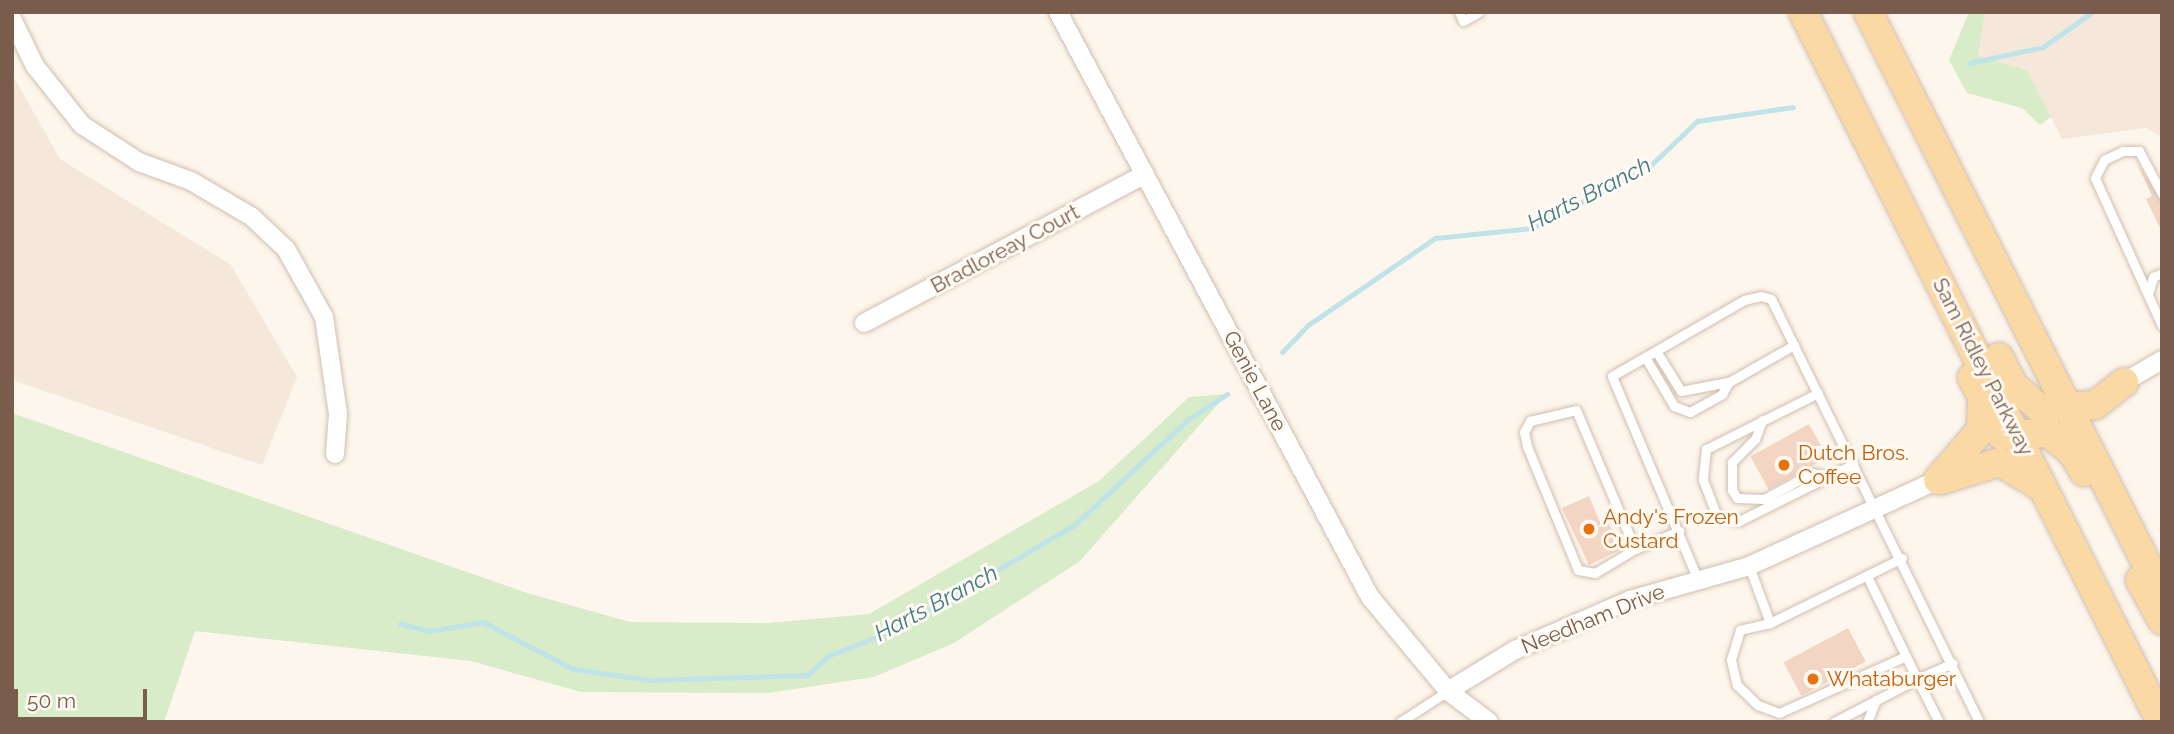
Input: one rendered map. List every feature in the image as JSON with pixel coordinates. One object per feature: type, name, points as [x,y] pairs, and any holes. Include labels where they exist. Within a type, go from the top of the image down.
[{"type":"main road","name":"Sam Ridley Parkway","points":[[1803,12],[2161,722]]},
{"type":"main road","points":[[1868,12],[2162,594]]},
{"type":"main road","points":[[1880,164],[1905,181],[2014,386],[2040,409],[2095,405],[2124,382]]},
{"type":"main road","points":[[1880,164],[1894,218],[1982,397],[1981,429],[1938,480]]},
{"type":"main road","points":[[2046,368],[2088,391],[2124,382]]},
{"type":"main road","points":[[1962,453],[2015,431],[2049,433],[2073,453],[2162,620]]},
{"type":"main road","points":[[1938,480],[2000,462],[2044,489]]},
{"type":"street","name":"Genie Lane","points":[[1058,12],[1370,597],[1448,691],[1489,722]]},
{"type":"street","points":[[12,19],[35,66],[82,125],[139,162],[191,181],[252,217],[286,249],[324,317],[338,414],[335,454]]},
{"type":"street","name":"Bradloreay Court","points":[[864,323],[1145,174]]},
{"type":"street","points":[[2124,382],[2162,360]]},
{"type":"street","name":"Needham Drive","points":[[1448,691],[1515,650],[1630,600],[1749,566],[1938,480]]},
{"type":"lane","points":[[1458,12],[1463,20],[1479,12]]},
{"type":"lane","points":[[2162,194],[2139,151],[2123,150],[2104,160],[2095,178],[2149,291],[2162,326]]},
{"type":"lane","points":[[2149,291],[2153,276],[2162,272]]},
{"type":"lane","points":[[1698,580],[1612,376],[1745,300],[1761,296],[1771,299],[1878,509],[1979,722]]},
{"type":"lane","points":[[1656,351],[1681,391],[1705,391],[1729,382],[1794,345]]},
{"type":"lane","points":[[1645,357],[1681,411],[1701,408],[1729,382]]},
{"type":"lane","points":[[1818,393],[1706,449],[1703,480],[1717,516],[1739,521],[1854,464]]},
{"type":"lane","points":[[1635,549],[1576,410],[1530,421],[1524,432],[1578,569],[1595,573],[1635,549],[1679,530]]},
{"type":"lane","points":[[1762,420],[1755,439],[1732,462],[1732,490],[1737,498],[1763,499],[1812,474],[1829,477]]},
{"type":"lane","points":[[1902,558],[1770,624],[1740,630],[1731,660],[1737,685],[1758,705],[1779,713],[1906,656]]},
{"type":"lane","points":[[1749,566],[1770,624]]},
{"type":"lane","points":[[1867,576],[1939,722]]},
{"type":"lane","points":[[1834,722],[1952,663]]},
{"type":"lane","points":[[1399,722],[1448,691]]},
{"type":"lane","points":[[1867,722],[1876,700]]},
{"type":"shaded area","points":[[1985,12],[2162,12],[2162,137],[2146,128],[2062,139],[2027,70],[1978,56]]},
{"type":"shaded area","points":[[12,74],[60,159],[231,265],[297,377],[262,465],[12,380]]},
{"type":"green space","points":[[1969,12],[1985,12],[1978,56],[2027,70],[2051,117],[2040,125],[2022,108],[1967,93],[1949,60]]},
{"type":"green space","points":[[1227,394],[1080,561],[954,643],[874,677],[768,693],[581,692],[471,661],[195,631],[164,722],[12,722],[12,413],[527,593],[630,622],[768,623],[869,614],[1099,481],[1189,397]]},
{"type":"building","points":[[2136,161],[2162,201],[2162,232],[2146,199],[2152,196]]},
{"type":"building","name":"Dutch Bros. Coffee","points":[[1809,424],[1827,457],[1769,490],[1750,456]]},
{"type":"building","name":"Andy's Frozen Custard","points":[[1589,496],[1602,527],[1609,523],[1620,550],[1589,565],[1562,508]]},
{"type":"building","name":"Whataburger","points":[[1848,628],[1866,662],[1801,696],[1784,662]]},
{"type":"waterway","name":"Harts Branch","points":[[1969,63],[2043,47],[2092,12]]},
{"type":"waterway","name":"Harts Branch","points":[[1282,352],[1308,325],[1435,238],[1532,228],[1650,166],[1697,121],[1793,107]]},
{"type":"waterway","name":"Harts Branch","points":[[400,624],[430,631],[483,622],[573,669],[649,680],[807,675],[830,655],[890,632],[1073,526],[1187,420],[1227,394]]},
{"type":"place","name":"Dutch Bros. Coffee","points":[[1784,465]]},
{"type":"place","name":"Andy's Frozen Custard","points":[[1589,529]]},
{"type":"place","name":"Whataburger","points":[[1813,679]]}]
